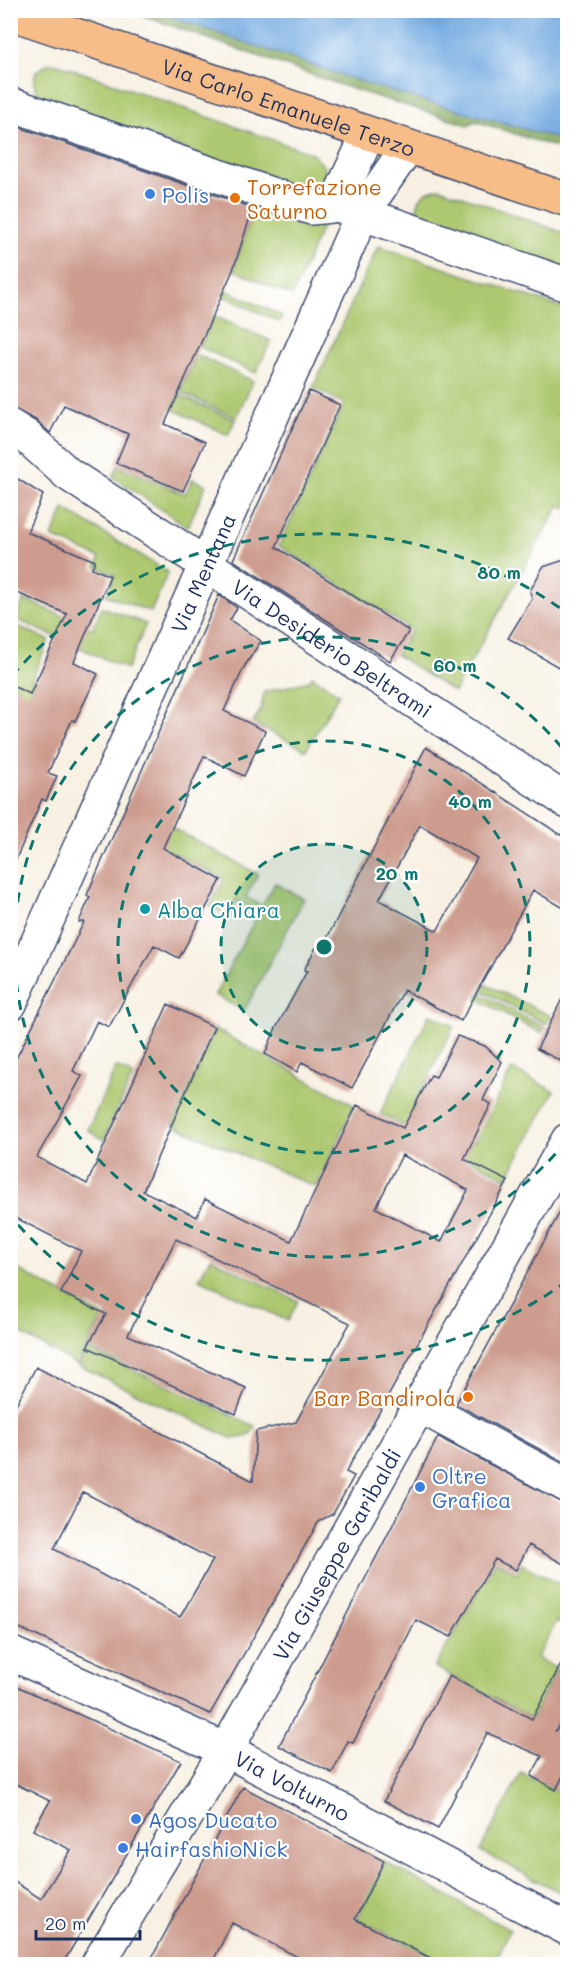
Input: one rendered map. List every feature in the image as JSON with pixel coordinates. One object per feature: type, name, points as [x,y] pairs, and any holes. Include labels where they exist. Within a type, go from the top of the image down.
[{"type":"main road","name":"Via Carlo Emanuele Terzo","points":[[10,13],[567,200]]},
{"type":"street","points":[[10,104],[311,208],[331,206],[363,212],[567,285]]},
{"type":"street","points":[[331,206],[347,186],[368,135]]},
{"type":"street","name":"Via Mentana","points":[[10,1004],[363,212],[407,148]]},
{"type":"street","name":"Via Desiderio Beltrami","points":[[10,426],[26,436],[55,465],[567,802]]},
{"type":"street","name":"Via Giuseppe Garibaldi","points":[[98,1965],[226,1750],[567,1140]]},
{"type":"street","points":[[420,1406],[567,1486]]},
{"type":"street","name":"Via Volturno","points":[[10,1653],[226,1750],[567,1929]]},
{"type":"green space","points":[[129,11],[296,11],[567,93],[567,151],[475,121],[468,125],[349,88]]},
{"type":"green space","points":[[49,63],[58,64],[313,154],[325,168],[324,183],[311,195],[46,100],[37,91],[34,81],[36,72]]},
{"type":"green space","points":[[440,188],[567,234],[567,277],[418,219],[418,202],[428,191]]},
{"type":"green space","points":[[254,207],[322,227],[292,296],[234,270]]},
{"type":"green space","points":[[378,246],[567,309],[567,505],[565,509],[559,506],[454,692],[396,655],[412,630],[279,546],[344,403],[313,388]]},
{"type":"green space","points":[[226,290],[282,316],[280,322],[223,296]]},
{"type":"green space","points":[[214,316],[271,341],[256,373],[200,347]]},
{"type":"green space","points":[[197,355],[253,381],[236,418],[180,392]]},
{"type":"green space","points":[[179,395],[235,420],[228,435],[172,409]]},
{"type":"green space","points":[[118,466],[185,494],[192,479],[206,485],[188,527],[113,477]]},
{"type":"green space","points":[[64,509],[168,572],[151,612],[106,595],[115,575],[96,567],[100,558],[52,537]]},
{"type":"green space","points":[[24,599],[92,629],[102,607],[146,624],[127,669],[16,619]]},
{"type":"green space","points":[[11,623],[49,640],[32,679],[36,681],[24,707],[11,702],[17,686],[11,683]]},
{"type":"green space","points":[[312,676],[339,694],[306,750],[253,723],[261,709],[264,692],[309,681]]},
{"type":"green space","points":[[128,804],[258,874],[246,897],[262,906],[275,883],[304,899],[244,1011],[215,995],[259,912],[237,901],[229,917],[210,907],[224,879],[169,850],[156,875]]},
{"type":"green space","points":[[484,984],[551,1016],[546,1024],[481,990]]},
{"type":"green space","points":[[479,993],[545,1028],[541,1033],[477,999]]},
{"type":"green space","points":[[430,1014],[454,1026],[412,1110],[475,1142],[512,1069],[554,1091],[507,1178],[380,1114]]},
{"type":"green space","points":[[215,1029],[354,1105],[316,1187],[173,1125]]},
{"type":"green space","points":[[116,1067],[133,1075],[104,1140],[88,1130]]},
{"type":"green space","points":[[210,1258],[298,1301],[288,1321],[199,1279]]},
{"type":"green space","points":[[10,1265],[103,1316],[77,1365],[11,1328]]},
{"type":"green space","points":[[88,1349],[255,1426],[249,1436],[233,1439],[79,1366]]},
{"type":"green space","points":[[496,1561],[517,1573],[522,1564],[567,1588],[567,1627],[557,1621],[537,1658],[557,1669],[532,1719],[435,1667]]},
{"type":"green space","points":[[521,1773],[567,1796],[568,1862],[565,1867],[567,1868],[567,1896],[480,1851]]},
{"type":"green space","points":[[385,1862],[510,1930],[494,1964],[446,1964],[357,1919]]},
{"type":"water","points":[[153,11],[567,11],[567,141],[374,86]]},
{"type":"building","points":[[10,124],[253,208],[233,270],[165,424],[205,442],[183,491],[116,463],[128,434],[64,405],[50,433],[36,420],[10,407]]},
{"type":"building","points":[[309,391],[340,405],[276,547],[409,631],[390,661],[233,560]]},
{"type":"building","points":[[10,474],[43,495],[27,532],[95,561],[92,568],[110,576],[74,662],[98,674],[75,721],[72,720],[48,773],[57,776],[46,801],[42,799],[10,873],[10,685],[30,694],[67,614],[10,590]]},
{"type":"building","points":[[567,559],[567,672],[508,638],[532,599],[530,591],[543,567]]},
{"type":"building","points":[[219,595],[237,608],[230,620],[261,641],[244,667],[224,711],[265,731],[244,776],[204,756],[163,848],[221,880],[179,958],[154,945],[109,1027],[97,1021],[73,1071],[82,1076],[37,1157],[87,1184],[168,1004],[214,1027],[143,1191],[197,1217],[205,1199],[291,1241],[357,1105],[403,1128],[431,1075],[436,1077],[457,1036],[485,1046],[502,1062],[483,1100],[491,1104],[464,1159],[508,1181],[346,1472],[354,1476],[333,1514],[319,1521],[210,1714],[10,1624],[10,1416],[36,1367],[253,1481],[256,1431],[296,1422],[350,1323],[176,1239],[128,1335],[246,1388],[236,1414],[87,1347],[106,1314],[61,1293],[81,1251],[10,1215],[10,1071],[84,922],[79,922],[90,897],[87,895]],"holes":[[[402,1155],[468,1190],[441,1242],[376,1208]],[[83,1492],[213,1560],[180,1617],[54,1549]]]},
{"type":"building","points":[[426,747],[567,839],[567,910],[533,890],[461,1021],[404,990],[352,1088],[302,1062],[297,1072],[265,1054],[275,1030],[307,971],[304,970],[319,942],[327,938]],"holes":[[[420,825],[477,858],[437,931],[379,900]]]},
{"type":"building","points":[[567,989],[567,1064],[537,1049]]},
{"type":"building","points":[[567,1199],[567,1464],[456,1404]]},
{"type":"building","points":[[438,1437],[567,1505],[567,1566],[529,1545],[516,1570],[495,1559],[451,1637],[416,1620],[353,1743],[348,1741],[332,1773],[279,1746]]},
{"type":"building","points":[[567,1653],[567,1709],[555,1732],[567,1710],[567,1768],[556,1790],[531,1776],[542,1756],[487,1733],[438,1829],[384,1801],[449,1676],[532,1719]]},
{"type":"building","points":[[10,1683],[181,1761],[62,1965],[10,1965],[10,1879],[41,1899],[71,1850],[33,1830],[50,1801],[10,1781]]},
{"type":"building","points":[[243,1787],[384,1861],[355,1919],[444,1965],[313,1965],[232,1923],[211,1965],[148,1965]]},
{"type":"place","name":"Polis","points":[[150,194]]},
{"type":"place","name":"Torrefazione Saturno","points":[[235,198]]},
{"type":"place","name":"Alba Chiara","points":[[145,909]]},
{"type":"place","name":"Bar Bandirola","points":[[468,1397]]},
{"type":"place","name":"Oltre Grafica","points":[[420,1487]]},
{"type":"place","name":"Agos Ducato","points":[[136,1819]]},
{"type":"place","name":"HairfashioNick","points":[[123,1848]]}]
